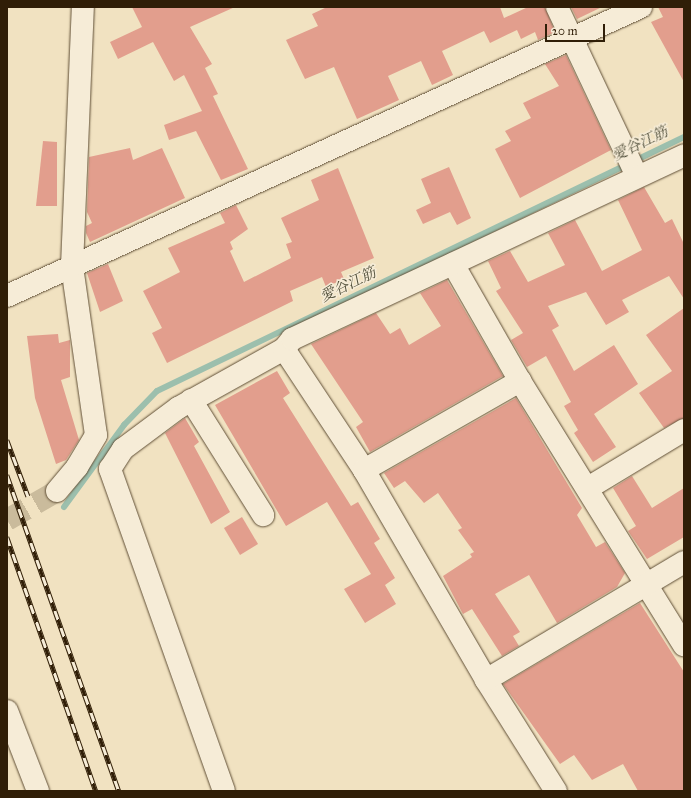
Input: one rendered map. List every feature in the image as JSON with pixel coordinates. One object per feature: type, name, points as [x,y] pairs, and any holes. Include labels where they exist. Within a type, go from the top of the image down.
[{"type":"street","points":[[83,7],[72,266],[110,441],[110,469],[224,791]]},
{"type":"street","points":[[557,7],[636,173]]},
{"type":"street","points":[[7,296],[446,94],[572,40],[641,7]]},
{"type":"street","points":[[57,491],[78,467],[110,441],[191,400],[284,349],[292,339],[452,264],[636,173],[684,155]]},
{"type":"street","points":[[452,264],[520,381],[648,583],[684,645]]},
{"type":"street","points":[[284,349],[364,470],[486,680],[556,791]]},
{"type":"street","points":[[364,470],[520,381]]},
{"type":"street","points":[[191,400],[263,516]]},
{"type":"street","points":[[588,488],[684,430]]},
{"type":"street","points":[[486,680],[684,562]]},
{"type":"street","points":[[7,711],[38,791]]},
{"type":"building","points":[[132,7],[235,7],[190,27],[212,64],[205,68],[218,94],[213,96],[248,169],[221,180],[196,131],[169,140],[164,125],[202,111],[184,75],[174,81],[153,42],[118,59],[110,42],[142,27]]},
{"type":"building","points":[[327,7],[500,7],[504,18],[528,7],[545,7],[555,32],[538,40],[535,32],[521,39],[517,30],[490,43],[484,31],[442,51],[453,75],[432,85],[421,61],[388,76],[399,100],[357,119],[334,67],[305,79],[286,40],[318,26],[312,14]]},
{"type":"building","points":[[571,7],[602,7],[577,19]]},
{"type":"building","points":[[658,7],[684,7],[684,82],[651,22],[663,17]]},
{"type":"building","points":[[566,55],[611,150],[520,198],[495,149],[511,141],[505,131],[531,118],[523,103],[559,86],[545,64]]},
{"type":"building","points":[[43,141],[57,142],[57,206],[36,206]]},
{"type":"building","points":[[130,148],[133,160],[162,148],[185,198],[90,242],[86,233],[86,226],[92,223],[87,212],[89,157]]},
{"type":"building","points":[[449,167],[471,218],[457,225],[450,212],[423,224],[416,210],[431,203],[421,179]]},
{"type":"building","points":[[338,168],[374,258],[341,272],[344,279],[326,287],[322,277],[290,291],[293,301],[167,363],[152,333],[162,328],[143,291],[180,272],[168,248],[225,223],[220,213],[236,205],[248,229],[230,242],[233,249],[230,251],[244,282],[291,258],[286,244],[292,242],[281,218],[319,200],[311,180]]},
{"type":"building","points":[[644,187],[665,223],[672,219],[684,244],[684,299],[669,276],[622,300],[629,312],[606,325],[586,292],[548,306],[559,326],[552,330],[574,371],[614,345],[638,384],[594,414],[616,447],[593,462],[574,433],[578,430],[564,406],[571,402],[546,356],[527,367],[511,340],[523,333],[496,291],[501,288],[488,261],[510,251],[528,282],[565,265],[548,233],[575,220],[602,271],[642,250],[618,200]]},
{"type":"building","points":[[108,264],[123,301],[100,312],[87,273]]},
{"type":"building","points":[[447,280],[503,376],[370,452],[356,427],[363,422],[311,344],[376,313],[390,334],[400,328],[409,345],[441,326],[420,293]]},
{"type":"building","points":[[684,308],[684,418],[664,428],[639,393],[672,371],[646,335]]},
{"type":"building","points":[[58,334],[59,343],[70,340],[70,377],[61,380],[79,440],[66,460],[56,464],[35,398],[27,336]]},
{"type":"building","points":[[277,371],[290,393],[283,398],[351,506],[358,502],[380,539],[374,543],[395,578],[385,585],[396,604],[365,623],[344,589],[371,574],[327,502],[286,526],[215,405]]},
{"type":"building","points":[[516,398],[582,508],[577,515],[596,547],[605,542],[625,573],[617,587],[557,623],[529,575],[495,594],[520,632],[513,636],[519,646],[502,656],[472,609],[463,614],[443,576],[472,557],[470,554],[474,552],[458,530],[462,528],[438,493],[424,503],[405,481],[394,488],[384,473]]},
{"type":"building","points":[[185,418],[199,442],[194,446],[230,512],[211,524],[165,433]]},
{"type":"building","points":[[632,476],[652,508],[684,488],[684,537],[647,559],[628,531],[636,526],[613,488]]},
{"type":"building","points":[[242,517],[258,544],[240,555],[224,528]]},
{"type":"building","points":[[640,603],[684,672],[684,791],[638,791],[623,764],[592,780],[574,755],[560,764],[503,684]]},
{"type":"waterway","name":"愛谷江筋","points":[[64,507],[124,425],[157,391],[684,137]]},
{"type":"tunnel","points":[[7,520],[57,491]]},
{"type":"railway","points":[[7,440],[28,496]]},
{"type":"railway","points":[[7,475],[119,791]]},
{"type":"railway","points":[[7,537],[96,791]]}]
